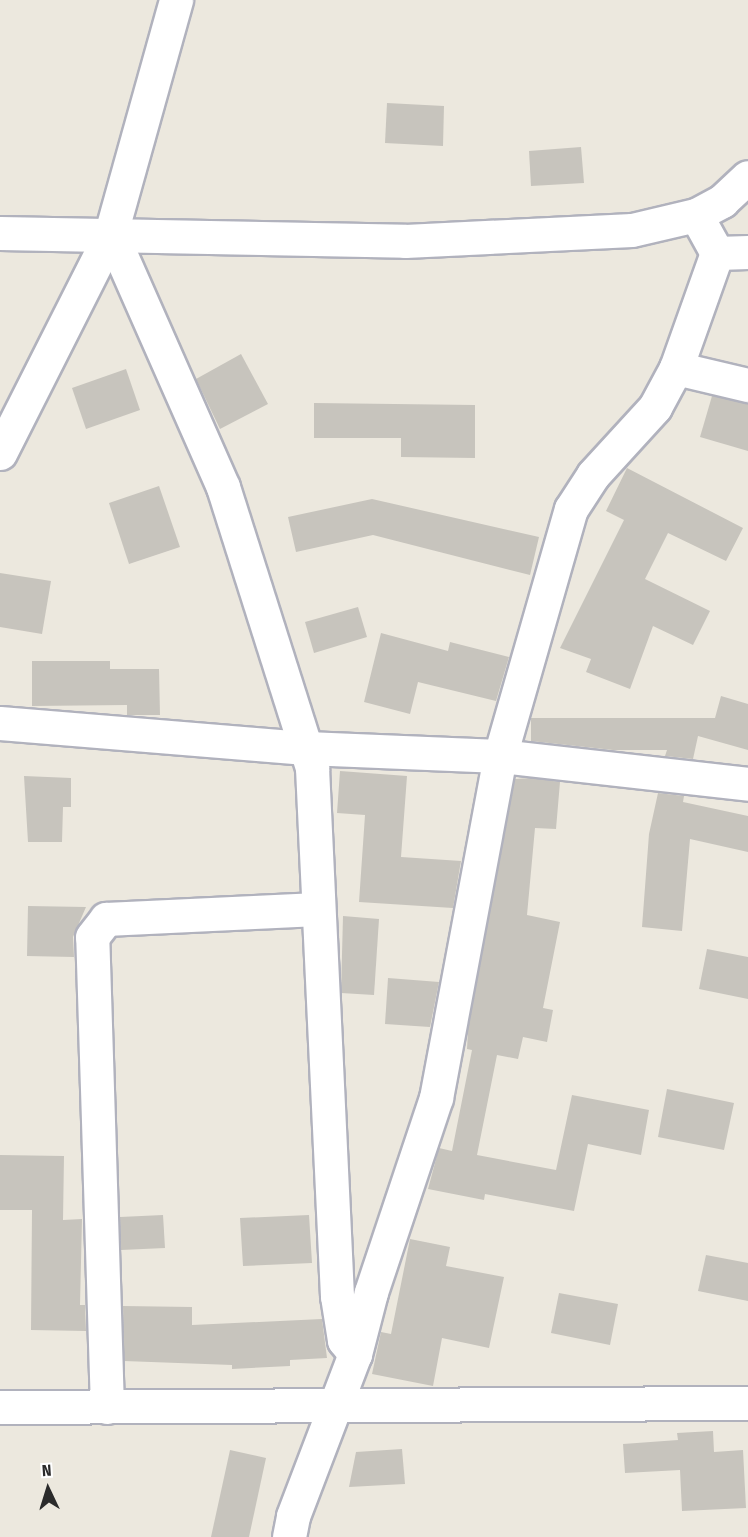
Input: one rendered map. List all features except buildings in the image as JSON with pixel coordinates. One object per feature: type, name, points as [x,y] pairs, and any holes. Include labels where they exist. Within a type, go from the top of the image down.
[{"type":"street","points":[[0,453],[111,233],[176,0]]},
{"type":"street","points":[[0,233],[474,240],[632,230],[696,215],[723,201],[748,177]]},
{"type":"street","points":[[289,1537],[293,1516],[355,1354],[371,1292],[436,1098],[500,756],[572,509],[593,475],[655,407],[733,253],[696,215]]},
{"type":"street","points":[[111,233],[224,487],[312,768],[337,1296],[344,1340],[355,1354]]},
{"type":"street","points":[[676,368],[748,385]]},
{"type":"street","points":[[0,723],[306,748],[500,756],[748,784]]},
{"type":"street","points":[[107,1407],[92,937],[106,919],[317,909]]},
{"type":"street","points":[[0,1407],[335,1403],[748,1403]]}]
